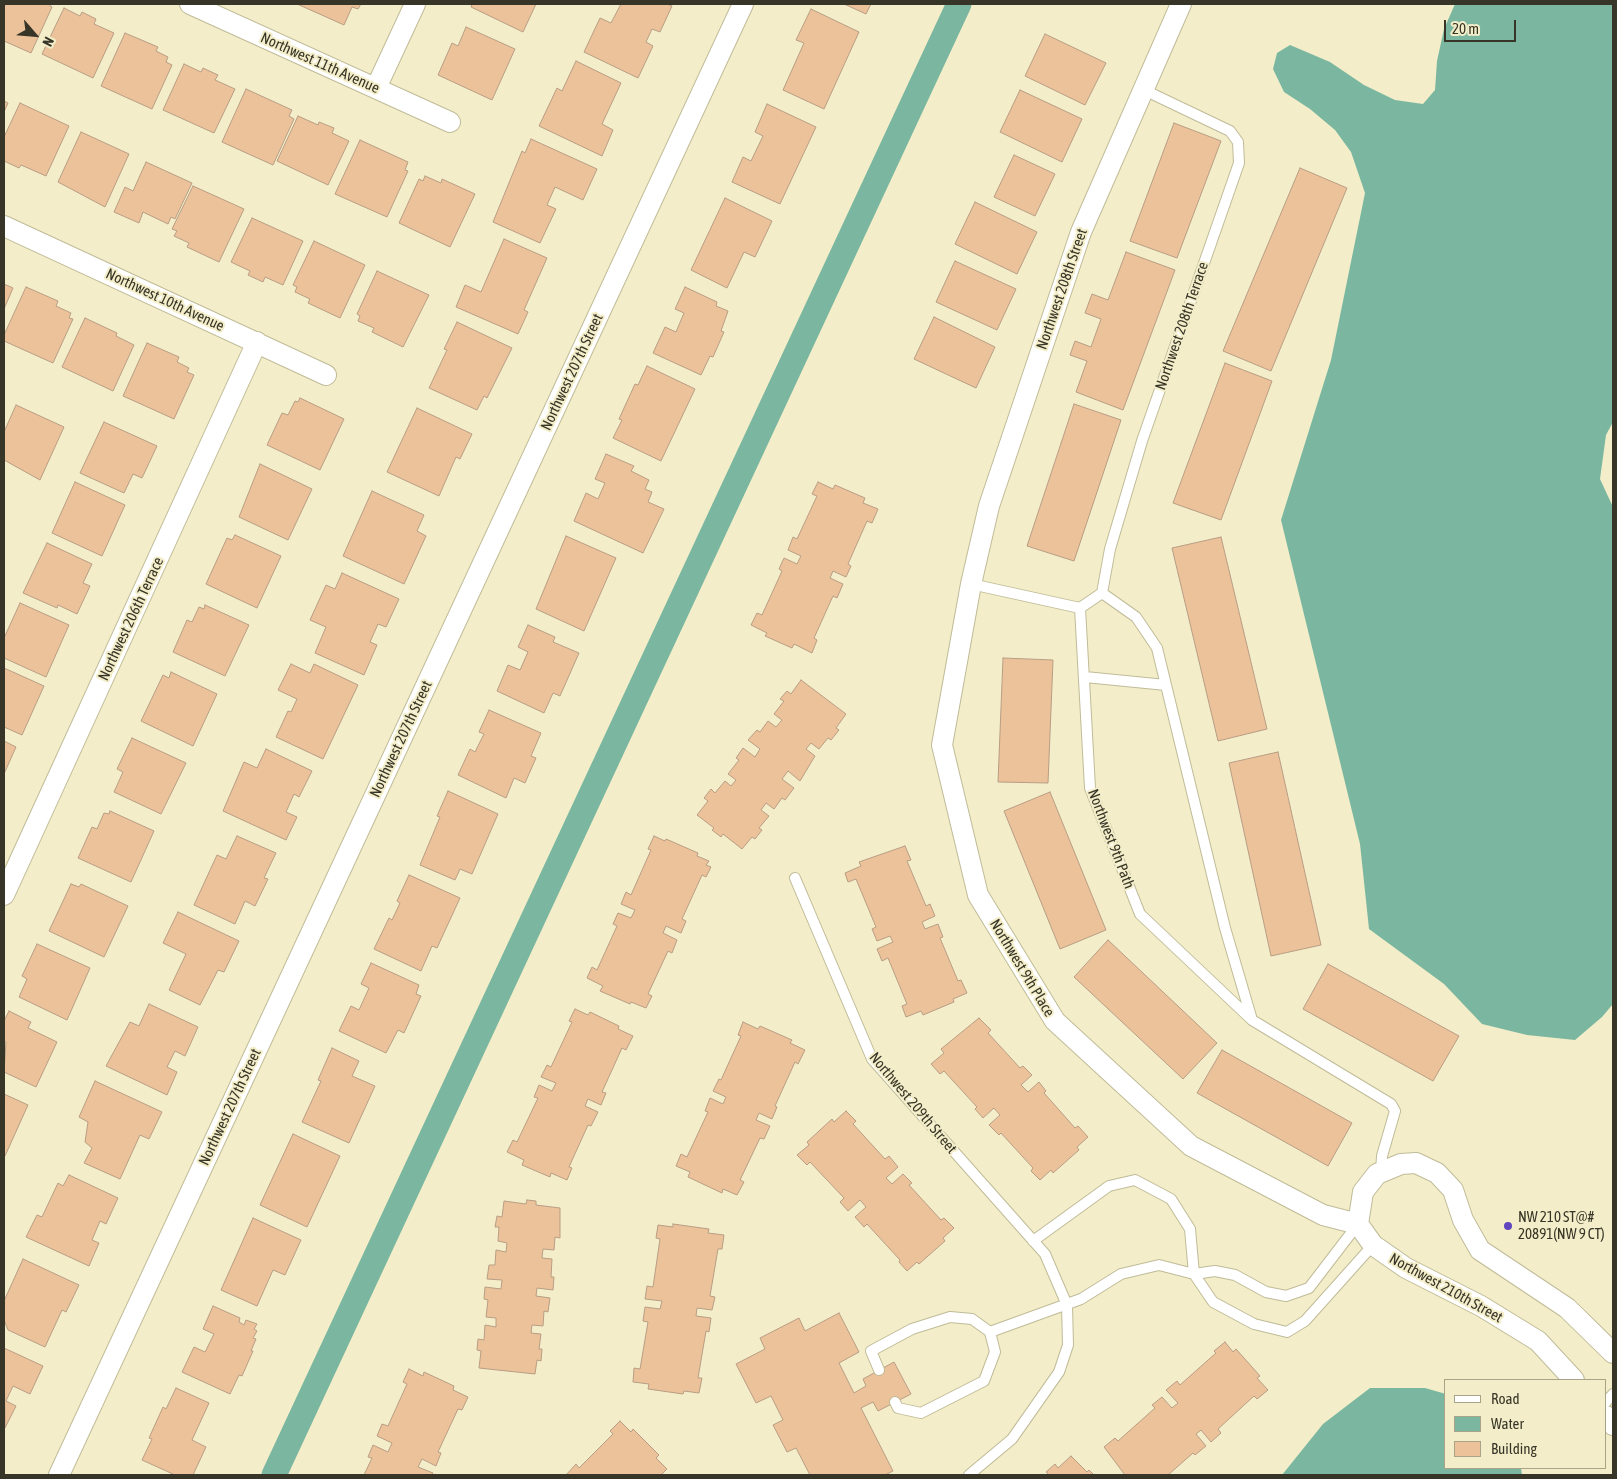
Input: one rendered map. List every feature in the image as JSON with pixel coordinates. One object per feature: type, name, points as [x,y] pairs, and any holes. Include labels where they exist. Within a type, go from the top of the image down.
[{"type":"street","name":"Northwest 11th Avenue","points":[[190,4],[450,122]]},
{"type":"street","points":[[376,88],[415,4]]},
{"type":"street","name":"Northwest 207th Street","points":[[59,1475],[743,4]]},
{"type":"street","name":"Northwest 208th Street","points":[[971,584],[989,506],[1078,241],[1142,89],[1181,4]]},
{"type":"street","name":"Northwest 10th Avenue","points":[[4,226],[326,375]]},
{"type":"street","name":"Northwest 206th Terrace","points":[[4,895],[257,342]]},
{"type":"street","name":"Northwest 9th Place","points":[[971,584],[942,745],[978,895],[1055,1021],[1191,1146],[1323,1215],[1358,1224]]},
{"type":"street","points":[[1358,1224],[1363,1192],[1381,1172],[1401,1164],[1416,1163],[1437,1173],[1453,1190],[1462,1220],[1480,1250],[1567,1308],[1613,1353]]},
{"type":"street","name":"Northwest 210th Street","points":[[1358,1224],[1373,1245],[1406,1268],[1481,1306],[1538,1341],[1573,1379]]},
{"type":"lane","name":"Northwest 208th Terrace","points":[[1102,593],[1110,549],[1142,441],[1239,163],[1238,142],[1230,131],[1142,89]]},
{"type":"lane","points":[[971,584],[1080,608],[1102,593],[1136,617],[1157,648],[1226,928],[1252,1020]]},
{"type":"lane","name":"Northwest 9th Path","points":[[1080,608],[1090,788],[1140,914],[1252,1020],[1391,1104],[1395,1111],[1382,1156],[1381,1172]]},
{"type":"lane","points":[[1085,677],[1166,685]]},
{"type":"lane","name":"Northwest 209th Street","points":[[795,878],[872,1059],[1045,1254],[1067,1305],[1068,1345],[1059,1372],[1012,1439],[969,1475]]},
{"type":"lane","points":[[1033,1241],[1109,1186],[1135,1180],[1171,1198],[1190,1229],[1194,1274],[1214,1302],[1254,1324],[1287,1332],[1305,1322],[1373,1245]]},
{"type":"lane","points":[[990,1332],[1081,1300],[1121,1274],[1159,1265],[1194,1274],[1215,1271],[1235,1275],[1266,1292],[1286,1296],[1309,1288],[1358,1224]]},
{"type":"lane","points":[[879,1370],[871,1351],[912,1329],[950,1317],[972,1319],[990,1332],[995,1352],[984,1381],[921,1413],[898,1408],[895,1402]]},
{"type":"water","points":[[1455,4],[1613,4],[1613,422],[1606,435],[1600,479],[1613,507],[1613,1004],[1602,1017],[1575,1040],[1527,1035],[1482,1024],[1444,984],[1369,929],[1360,844],[1281,520],[1331,360],[1365,193],[1351,152],[1335,130],[1310,109],[1284,92],[1273,69],[1277,53],[1290,45],[1330,62],[1364,85],[1395,100],[1423,104],[1435,90],[1437,61],[1444,29]]},
{"type":"water","points":[[1370,1388],[1425,1388],[1444,1393],[1444,1469],[1521,1469],[1522,1475],[1282,1475],[1323,1424]]},
{"type":"building","points":[[4,4],[48,4],[52,7],[31,53],[4,41]]},
{"type":"building","points":[[297,4],[361,4],[358,9],[352,7],[344,25]]},
{"type":"building","points":[[472,4],[536,4],[523,32],[471,7]]},
{"type":"building","points":[[621,4],[667,4],[672,6],[660,32],[652,29],[646,42],[653,46],[638,78],[584,52],[600,18],[611,23]]},
{"type":"building","points":[[844,4],[871,4],[866,14]]},
{"type":"building","points":[[64,8],[80,16],[82,12],[96,19],[94,24],[114,33],[93,78],[42,54]]},
{"type":"building","points":[[811,9],[859,32],[824,109],[783,90],[804,43],[796,40]]},
{"type":"building","points":[[466,27],[515,49],[492,100],[438,75],[452,43],[458,46]]},
{"type":"building","points":[[125,33],[158,47],[156,51],[168,57],[166,62],[172,65],[152,109],[101,86]]},
{"type":"building","points":[[1045,34],[1106,63],[1085,105],[1025,76]]},
{"type":"building","points":[[576,61],[621,83],[602,124],[613,130],[602,156],[539,126],[557,88],[562,91]]},
{"type":"building","points":[[184,64],[201,72],[203,68],[218,75],[215,80],[235,89],[214,133],[163,110]]},
{"type":"building","points":[[246,89],[292,110],[289,116],[294,119],[273,165],[222,142]]},
{"type":"building","points":[[1020,90],[1082,119],[1062,162],[1000,132]]},
{"type":"building","points":[[4,101],[8,103],[4,112]]},
{"type":"building","points":[[20,103],[69,126],[46,176],[21,165],[19,168],[4,161],[4,137]]},
{"type":"building","points":[[767,104],[816,127],[780,204],[732,182],[743,157],[751,161],[763,136],[755,132]]},
{"type":"building","points":[[298,116],[318,125],[319,122],[334,128],[332,133],[349,141],[328,185],[277,161]]},
{"type":"building","points":[[1174,123],[1221,141],[1177,258],[1130,241]]},
{"type":"building","points":[[81,132],[129,154],[105,207],[58,182]]},
{"type":"building","points":[[531,139],[597,169],[583,200],[555,187],[547,205],[556,209],[540,243],[493,222],[522,151],[525,153]]},
{"type":"building","points":[[360,140],[408,162],[405,170],[408,171],[387,217],[335,194]]},
{"type":"building","points":[[1014,155],[1055,174],[1035,216],[994,197]]},
{"type":"building","points":[[146,162],[192,183],[175,219],[171,217],[168,224],[143,212],[139,223],[114,212],[125,187],[133,191]]},
{"type":"building","points":[[1300,168],[1347,188],[1271,371],[1223,351]]},
{"type":"building","points":[[425,176],[441,183],[442,179],[475,194],[450,247],[399,223],[419,179],[423,181]]},
{"type":"building","points":[[193,186],[244,209],[219,262],[187,247],[189,243],[174,236],[177,231],[172,229]]},
{"type":"building","points":[[725,198],[772,221],[755,257],[744,252],[727,288],[691,270]]},
{"type":"building","points":[[975,202],[1037,232],[1017,274],[955,244]]},
{"type":"building","points":[[252,218],[303,241],[283,285],[265,277],[263,282],[248,275],[250,271],[231,262]]},
{"type":"building","points":[[504,239],[547,258],[524,310],[528,312],[518,334],[456,307],[465,285],[481,292]]},
{"type":"building","points":[[314,241],[365,265],[340,318],[308,303],[310,299],[295,292],[297,287],[293,285]]},
{"type":"building","points":[[1126,252],[1175,270],[1123,410],[1076,392],[1087,361],[1070,355],[1075,341],[1091,347],[1101,319],[1085,313],[1092,294],[1108,300]]},
{"type":"building","points":[[955,261],[1016,289],[997,330],[936,302]]},
{"type":"building","points":[[377,271],[429,295],[403,347],[372,332],[374,328],[358,321],[360,316],[357,314]]},
{"type":"building","points":[[4,284],[13,288],[4,309]]},
{"type":"building","points":[[26,287],[58,301],[56,306],[71,313],[69,318],[73,319],[53,363],[4,341],[4,335]]},
{"type":"building","points":[[685,287],[717,302],[716,306],[728,311],[721,331],[724,332],[713,357],[710,356],[701,375],[653,353],[665,327],[676,332],[684,313],[675,309]]},
{"type":"building","points":[[934,317],[995,347],[976,388],[914,359]]},
{"type":"building","points":[[85,318],[117,333],[116,336],[134,345],[113,391],[62,367]]},
{"type":"building","points":[[457,322],[512,348],[487,398],[484,396],[477,410],[429,388],[447,350],[444,349]]},
{"type":"building","points":[[147,343],[179,357],[177,362],[189,368],[187,372],[194,375],[174,419],[123,396]]},
{"type":"building","points":[[1225,363],[1272,381],[1221,520],[1173,503]]},
{"type":"building","points":[[647,366],[695,389],[661,461],[613,438],[622,420],[619,419],[635,384],[638,385]]},
{"type":"building","points":[[300,398],[344,419],[320,470],[267,445],[282,413],[288,415],[295,401],[298,402]]},
{"type":"building","points":[[1074,404],[1121,420],[1074,561],[1027,546]]},
{"type":"building","points":[[16,405],[64,427],[40,480],[4,460],[4,432]]},
{"type":"building","points":[[417,408],[472,434],[460,459],[456,457],[439,496],[387,472]]},
{"type":"building","points":[[104,422],[157,446],[142,478],[133,474],[124,493],[80,473]]},
{"type":"building","points":[[606,454],[634,466],[631,471],[649,480],[645,489],[652,492],[648,502],[664,509],[643,553],[574,521],[586,493],[598,499],[605,483],[595,479]]},
{"type":"building","points":[[260,464],[312,489],[288,540],[239,517]]},
{"type":"building","points":[[75,482],[125,505],[102,556],[52,533]]},
{"type":"building","points":[[818,482],[833,489],[835,485],[865,498],[863,503],[878,509],[872,523],[867,521],[848,564],[851,566],[846,577],[833,571],[830,578],[843,584],[837,598],[833,596],[814,638],[817,640],[812,653],[794,644],[792,648],[765,636],[767,633],[751,625],[757,613],[762,615],[782,571],[779,569],[784,558],[797,564],[801,556],[788,550],[793,537],[797,539],[817,496],[812,494]]},
{"type":"building","points":[[372,491],[424,515],[417,531],[426,536],[404,584],[343,556]]},
{"type":"building","points":[[235,535],[281,556],[257,608],[206,584],[227,538],[232,540]]},
{"type":"building","points":[[566,536],[616,558],[584,631],[536,609]]},
{"type":"building","points":[[1221,537],[1267,729],[1218,741],[1172,548]]},
{"type":"building","points":[[47,543],[92,564],[83,583],[90,586],[77,614],[58,605],[57,608],[23,593]]},
{"type":"building","points":[[342,573],[399,599],[386,627],[378,624],[370,642],[377,645],[364,675],[315,653],[326,627],[310,620],[326,585],[335,589]]},
{"type":"building","points":[[20,603],[69,625],[46,677],[4,658],[4,638]]},
{"type":"building","points":[[205,605],[249,625],[225,676],[173,652],[187,620],[192,622],[199,607],[204,609]]},
{"type":"building","points":[[528,625],[555,637],[553,642],[579,653],[560,696],[553,693],[544,713],[497,691],[508,665],[520,670],[528,652],[518,647]]},
{"type":"building","points":[[1003,658],[1053,660],[1048,783],[998,782]]},
{"type":"building","points":[[291,664],[310,673],[314,664],[358,685],[323,759],[276,737],[288,711],[291,712],[297,699],[278,690]]},
{"type":"building","points":[[4,668],[44,686],[22,735],[4,727]]},
{"type":"building","points":[[171,672],[217,694],[193,746],[141,721],[163,675],[169,678]]},
{"type":"building","points":[[801,680],[846,714],[836,728],[839,730],[831,740],[828,738],[819,749],[811,743],[806,749],[815,756],[800,781],[788,771],[782,779],[794,788],[785,800],[782,798],[774,809],[766,803],[761,810],[769,816],[759,828],[762,830],[755,839],[752,837],[742,849],[723,834],[721,837],[712,830],[714,828],[697,815],[708,801],[704,798],[711,789],[715,793],[725,781],[731,786],[736,780],[728,774],[739,760],[736,758],[743,748],[755,757],[760,749],[748,740],[757,730],[760,732],[768,721],[776,727],[782,720],[774,714],[784,701],[780,699],[787,691],[791,694]]},
{"type":"building","points":[[489,710],[541,733],[531,756],[536,758],[525,783],[514,778],[506,798],[458,775],[470,749],[475,752],[484,734],[479,732]]},
{"type":"building","points":[[132,738],[186,763],[161,814],[114,792],[123,772],[117,769]]},
{"type":"building","points":[[4,741],[16,747],[4,774]]},
{"type":"building","points":[[266,749],[312,771],[299,797],[294,794],[286,812],[297,817],[286,840],[223,811],[244,762],[257,768]]},
{"type":"building","points":[[1278,752],[1321,945],[1271,956],[1229,763]]},
{"type":"building","points":[[448,791],[498,814],[472,874],[460,869],[455,880],[420,865],[440,817],[437,816]]},
{"type":"building","points":[[1050,792],[1106,930],[1060,949],[1004,811]]},
{"type":"building","points":[[110,811],[154,831],[131,882],[78,858],[92,827],[97,829],[104,813],[109,814]]},
{"type":"building","points":[[237,836],[276,853],[264,878],[268,879],[255,906],[245,901],[235,924],[194,905],[217,855],[226,859]]},
{"type":"building","points":[[654,836],[665,841],[666,839],[698,853],[697,856],[709,861],[706,865],[711,867],[706,877],[702,875],[682,919],[686,921],[681,933],[666,926],[663,933],[677,940],[672,953],[668,951],[648,994],[652,996],[646,1008],[631,1002],[630,1004],[600,991],[603,986],[587,978],[592,967],[597,970],[617,926],[613,924],[618,913],[631,918],[635,910],[621,904],[626,892],[631,895],[651,850],[648,849]]},
{"type":"building","points":[[905,846],[911,860],[907,861],[926,906],[930,904],[935,916],[922,922],[925,929],[938,924],[943,937],[940,938],[958,981],[961,980],[967,993],[953,999],[954,1002],[923,1015],[921,1011],[906,1017],[902,1006],[907,1004],[888,958],[882,961],[877,949],[893,942],[890,936],[877,941],[872,929],[876,927],[856,879],[848,882],[845,873],[861,866],[859,862]]},
{"type":"building","points":[[409,875],[460,898],[437,948],[432,946],[421,971],[374,949],[389,918],[392,920],[400,903],[397,901]]},
{"type":"building","points":[[71,884],[79,887],[81,884],[128,906],[104,957],[49,931]]},
{"type":"building","points":[[178,912],[239,941],[224,972],[218,970],[200,1005],[169,990],[186,954],[163,943]]},
{"type":"building","points":[[1108,940],[1217,1043],[1183,1079],[1074,977]]},
{"type":"building","points":[[37,944],[90,968],[67,1020],[19,997],[27,979],[22,976]]},
{"type":"building","points":[[371,963],[419,985],[416,994],[421,996],[404,1033],[398,1030],[386,1053],[339,1031],[351,1006],[359,1010],[369,988],[361,984]]},
{"type":"building","points":[[1328,964],[1459,1036],[1433,1081],[1303,1009]]},
{"type":"building","points":[[149,1004],[198,1027],[185,1056],[175,1051],[167,1067],[177,1072],[167,1095],[106,1066],[130,1022],[139,1026]]},
{"type":"building","points":[[575,1009],[588,1015],[590,1012],[619,1026],[618,1029],[633,1036],[626,1050],[622,1048],[602,1092],[606,1093],[601,1105],[588,1099],[585,1106],[598,1112],[591,1126],[588,1125],[569,1167],[572,1168],[567,1180],[551,1173],[550,1177],[522,1165],[524,1160],[507,1152],[513,1140],[517,1142],[538,1098],[534,1097],[539,1085],[552,1091],[556,1083],[541,1077],[547,1065],[551,1067],[572,1022],[569,1021]]},
{"type":"building","points":[[9,1011],[31,1022],[28,1028],[57,1042],[36,1087],[4,1072],[6,1042],[4,1041],[4,1021]]},
{"type":"building","points":[[979,1018],[991,1030],[988,1033],[1020,1068],[1023,1066],[1032,1075],[1021,1085],[1028,1092],[1039,1082],[1046,1091],[1044,1093],[1075,1128],[1078,1126],[1088,1137],[1077,1147],[1079,1150],[1053,1173],[1051,1170],[1040,1180],[1031,1171],[1033,1168],[1001,1133],[999,1135],[989,1125],[1000,1115],[994,1108],[983,1118],[975,1109],[977,1107],[944,1071],[940,1074],[931,1064],[944,1053],[941,1049]]},
{"type":"building","points":[[743,1022],[758,1029],[760,1026],[792,1040],[790,1043],[805,1050],[798,1064],[795,1062],[775,1106],[777,1107],[772,1119],[759,1113],[756,1120],[770,1126],[764,1139],[760,1138],[740,1180],[744,1182],[737,1195],[723,1189],[722,1193],[688,1177],[690,1172],[676,1166],[681,1154],[687,1157],[708,1112],[705,1111],[710,1098],[723,1104],[726,1097],[713,1091],[719,1079],[721,1080],[741,1036],[738,1035]]},
{"type":"building","points":[[332,1048],[359,1061],[352,1076],[375,1086],[349,1143],[302,1122],[321,1081],[318,1080]]},
{"type":"building","points":[[1222,1050],[1352,1123],[1328,1166],[1197,1093]]},
{"type":"building","points":[[95,1081],[162,1112],[149,1139],[140,1135],[120,1179],[84,1163],[92,1148],[85,1142],[88,1122],[79,1117]]},
{"type":"building","points":[[4,1094],[28,1105],[5,1156],[4,1155]]},
{"type":"building","points":[[846,1111],[856,1121],[853,1124],[885,1159],[889,1156],[898,1167],[886,1178],[892,1184],[903,1174],[912,1183],[909,1185],[941,1220],[944,1218],[954,1228],[943,1238],[945,1241],[919,1264],[917,1262],[907,1271],[899,1262],[900,1260],[867,1224],[864,1227],[855,1217],[866,1207],[860,1200],[848,1211],[840,1202],[844,1198],[810,1162],[807,1165],[797,1155],[809,1145],[807,1142],[832,1119],[834,1122]]},
{"type":"building","points":[[293,1134],[340,1156],[307,1227],[260,1205]]},
{"type":"building","points":[[69,1175],[118,1198],[106,1224],[100,1221],[92,1240],[99,1243],[89,1266],[26,1237],[37,1215],[42,1217],[58,1183],[63,1186]]},
{"type":"building","points":[[527,1200],[536,1201],[536,1205],[560,1208],[560,1238],[555,1237],[554,1250],[543,1249],[542,1258],[552,1259],[551,1277],[554,1277],[553,1290],[537,1288],[536,1296],[550,1298],[548,1312],[544,1311],[543,1326],[532,1325],[531,1333],[541,1334],[539,1349],[542,1349],[541,1361],[537,1360],[535,1374],[479,1368],[481,1351],[477,1350],[478,1339],[484,1340],[485,1325],[496,1327],[496,1318],[486,1317],[488,1300],[484,1299],[485,1287],[501,1289],[502,1280],[487,1279],[489,1265],[495,1265],[496,1250],[506,1252],[507,1243],[498,1241],[499,1227],[495,1227],[497,1216],[502,1217],[504,1201],[526,1204]]},
{"type":"building","points":[[253,1218],[301,1240],[285,1275],[273,1270],[257,1306],[221,1290]]},
{"type":"building","points":[[673,1224],[709,1229],[708,1233],[724,1235],[722,1249],[718,1249],[710,1296],[715,1297],[712,1310],[697,1308],[696,1316],[711,1318],[709,1332],[706,1331],[698,1378],[702,1378],[699,1393],[684,1391],[683,1394],[648,1389],[649,1384],[633,1382],[634,1368],[640,1369],[648,1322],[643,1321],[645,1307],[660,1309],[662,1301],[645,1299],[647,1286],[653,1287],[660,1239],[656,1238],[658,1225],[673,1227]]},
{"type":"building","points":[[23,1259],[79,1285],[66,1312],[62,1310],[45,1347],[8,1330],[4,1320],[4,1301]]},
{"type":"building","points":[[213,1306],[240,1318],[239,1322],[244,1325],[246,1320],[257,1324],[254,1329],[257,1331],[253,1338],[256,1339],[251,1351],[253,1351],[242,1376],[239,1375],[230,1394],[182,1372],[194,1347],[205,1352],[214,1334],[203,1329]]},
{"type":"building","points":[[839,1313],[859,1352],[839,1363],[854,1393],[866,1386],[863,1379],[894,1362],[911,1394],[878,1411],[873,1402],[861,1408],[893,1471],[885,1475],[810,1475],[796,1448],[787,1452],[773,1425],[783,1420],[771,1396],[756,1403],[736,1364],[765,1349],[760,1338],[799,1318],[805,1331]]},
{"type":"building","points":[[1225,1342],[1233,1352],[1236,1349],[1260,1376],[1257,1378],[1268,1390],[1257,1399],[1254,1396],[1218,1429],[1221,1433],[1211,1442],[1201,1430],[1196,1434],[1206,1446],[1195,1455],[1193,1453],[1168,1475],[1125,1475],[1104,1447],[1115,1438],[1118,1441],[1155,1408],[1152,1405],[1162,1397],[1172,1408],[1178,1403],[1166,1390],[1177,1381],[1180,1385],[1216,1353],[1214,1351]]},
{"type":"building","points":[[4,1348],[43,1366],[30,1394],[13,1386],[6,1401],[16,1406],[5,1428]]},
{"type":"building","points":[[409,1369],[423,1376],[424,1372],[454,1386],[453,1390],[468,1397],[462,1410],[458,1409],[438,1452],[441,1453],[436,1466],[422,1459],[418,1467],[433,1473],[432,1475],[364,1475],[372,1458],[368,1457],[373,1445],[388,1452],[392,1443],[377,1436],[382,1424],[388,1426],[407,1384],[403,1382]]},
{"type":"building","points":[[176,1388],[209,1403],[192,1440],[206,1447],[193,1475],[175,1475],[142,1460],[152,1439],[149,1438],[163,1407],[166,1409]]},
{"type":"building","points":[[620,1421],[631,1432],[633,1429],[659,1455],[656,1458],[667,1469],[661,1475],[566,1475],[576,1464],[579,1468],[613,1434],[610,1431]]},
{"type":"building","points":[[1071,1456],[1087,1472],[1089,1470],[1094,1475],[1049,1475],[1046,1472],[1055,1464],[1058,1468]]},
{"type":"waterway","points":[[274,1475],[959,4]]},
{"type":"place","name":"NW 210 ST@# 20891(NW 9 CT)","points":[[1508,1226]]}]
